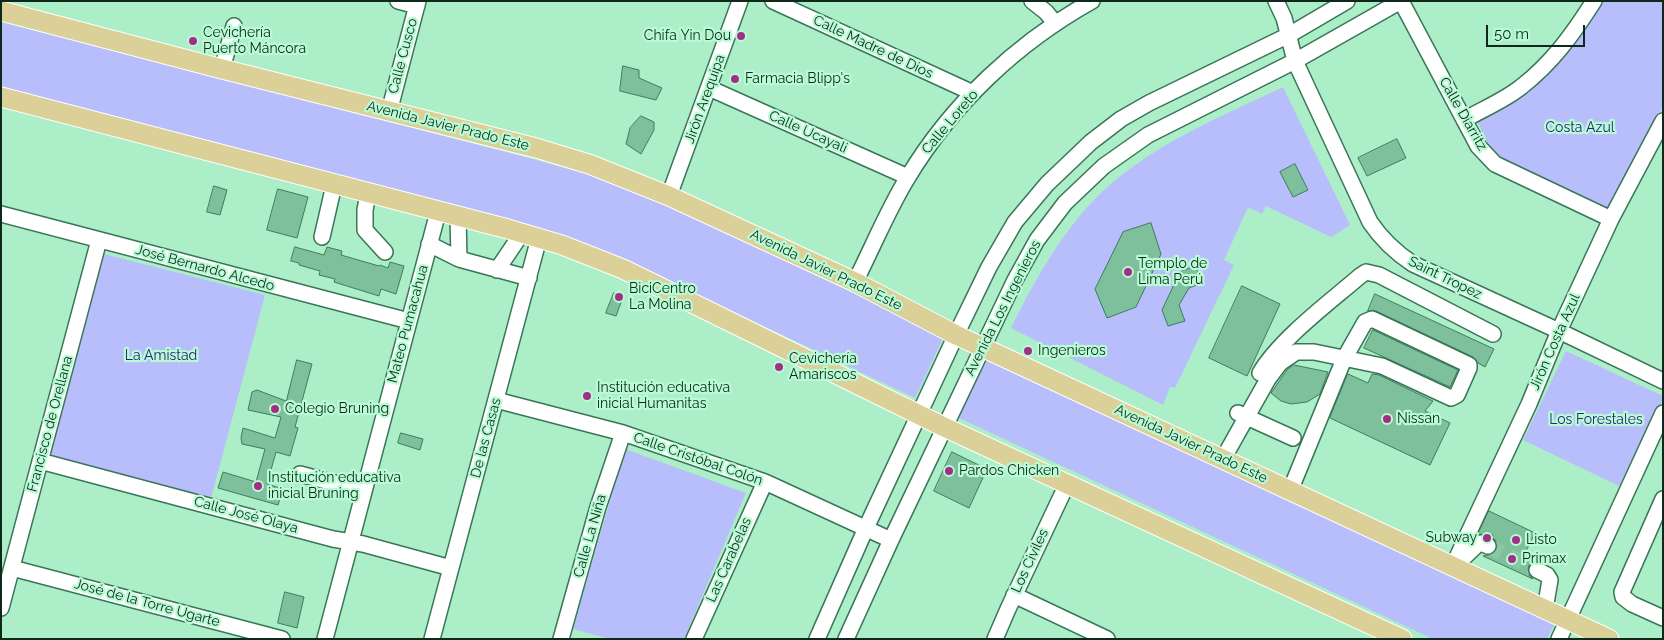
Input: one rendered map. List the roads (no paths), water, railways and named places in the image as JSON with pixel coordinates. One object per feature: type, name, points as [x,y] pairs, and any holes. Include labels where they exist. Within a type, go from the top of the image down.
[{"type":"main road","name":"Avenida Javier Prado Este","points":[[1,11],[562,156],[622,176],[855,282],[956,335],[1610,639]]},
{"type":"main road","points":[[1,97],[530,235],[585,253],[623,269],[944,427],[1402,639]]},
{"type":"street","points":[[398,1],[417,4]]},
{"type":"street","name":"Jirón Arequipa","points":[[669,196],[740,1]]},
{"type":"street","name":"Calle Madre de Dios","points":[[773,1],[972,93]]},
{"type":"street","points":[[1032,1],[1046,12],[1055,23]]},
{"type":"street","name":"Calle Loreto","points":[[855,282],[908,177],[936,136],[972,93],[1023,47],[1055,23],[1092,1]]},
{"type":"street","name":"Saint Tropez","points":[[1276,1],[1284,18],[1295,61],[1370,222],[1380,238],[1396,253],[1413,264],[1663,381]]},
{"type":"street","name":"Avenida Los Ingenieros","points":[[817,639],[866,528],[956,335],[989,267],[1015,222],[1047,184],[1090,142],[1122,119],[1149,103],[1289,34],[1347,1]]},
{"type":"street","name":"Avenida Los Ingenieros","points":[[846,639],[944,427],[1015,280],[1037,240],[1065,203],[1104,166],[1148,135],[1295,61],[1401,1]]},
{"type":"street","name":"Calle Diarritz","points":[[1401,1],[1478,146],[1495,164],[1611,218]]},
{"type":"street","points":[[1464,120],[1520,88],[1552,60],[1579,25],[1594,1]]},
{"type":"street","name":"Calle Cusco","points":[[388,112],[417,4]]},
{"type":"street","points":[[222,69],[234,26]]},
{"type":"street","name":"Calle Ucayali","points":[[709,88],[908,177]]},
{"type":"street","name":"Jirón Costa Azul","points":[[1454,566],[1529,404],[1559,331],[1611,218],[1663,122]]},
{"type":"street","points":[[322,237],[334,185]]},
{"type":"street","points":[[368,194],[365,210],[365,230],[385,252]]},
{"type":"street","name":"Mateo Pumacahua","points":[[325,639],[438,212]]},
{"type":"street","name":"José Bernardo Alcedo","points":[[1,214],[409,321]]},
{"type":"street","points":[[458,216],[459,259]]},
{"type":"street","points":[[496,270],[530,235]]},
{"type":"street","name":"De las Casas","points":[[432,639],[529,278],[530,235]]},
{"type":"street","name":"Francisco de Orellana","points":[[1,608],[99,240]]},
{"type":"street","points":[[429,244],[459,259],[529,278]]},
{"type":"street","points":[[1219,457],[1242,414],[1262,370],[1275,352],[1346,287],[1366,272],[1379,275],[1493,334]]},
{"type":"street","points":[[1242,414],[1280,363],[1296,352],[1305,351],[1344,358],[1382,366],[1451,398],[1457,395],[1469,365],[1372,319],[1368,319],[1344,358],[1290,490]]},
{"type":"street","name":"Calle Cristóbal Colón","points":[[496,400],[623,433],[765,482],[891,540]]},
{"type":"street","points":[[1559,639],[1663,413]]},
{"type":"street","points":[[1242,414],[1293,438]]},
{"type":"street","name":"Calle La Niña","points":[[561,639],[598,507],[623,433]]},
{"type":"street","name":"Calle José Olaya","points":[[40,461],[333,539],[451,568]]},
{"type":"street","points":[[300,474],[364,491]]},
{"type":"street","name":"Las Carabelas","points":[[694,639],[765,482]]},
{"type":"street","name":"Los Civiles","points":[[995,639],[1067,484]]},
{"type":"street","points":[[1663,498],[1658,522],[1622,592],[1625,600],[1663,618]]},
{"type":"street","points":[[1454,566],[1478,544],[1488,546]]},
{"type":"street","name":"José de la Torre Ugarte","points":[[12,568],[282,639]]},
{"type":"street","points":[[1537,570],[1547,574],[1550,580],[1545,609]]},
{"type":"street","points":[[1014,595],[1107,639]]},
{"type":"tunnel","points":[[1488,546],[1537,570]]},
{"type":"place","name":"Chifa Yin Dou","points":[[741,36]]},
{"type":"place","name":"Cevichería Puerto Máncora","points":[[193,41]]},
{"type":"place","name":"Farmacia Blipp's","points":[[735,79]]},
{"type":"place","name":"Templo de Lima Perú","points":[[1128,272]]},
{"type":"place","name":"BiciCentro La Molina","points":[[619,297]]},
{"type":"place","name":"Ingenieros","points":[[1028,351]]},
{"type":"place","name":"Cevichería Amariscos","points":[[779,367]]},
{"type":"place","name":"Institución educativa inicial Humanitas","points":[[587,396]]},
{"type":"place","name":"Colegio Bruning","points":[[275,409]]},
{"type":"place","name":"Nissan","points":[[1387,419]]},
{"type":"place","name":"Pardos Chicken","points":[[949,471]]},
{"type":"place","name":"Institución educativa inicial Bruning","points":[[258,486]]},
{"type":"place","name":"Subway","points":[[1487,538]]},
{"type":"place","name":"Listo","points":[[1516,540]]},
{"type":"place","name":"Primax","points":[[1512,559]]},
{"type":"park label","name":"Costa Azul","points":[[1580,128]]},
{"type":"park label","name":"La Amistad","points":[[161,356]]},
{"type":"park label","name":"Los Forestales","points":[[1596,420]]}]
